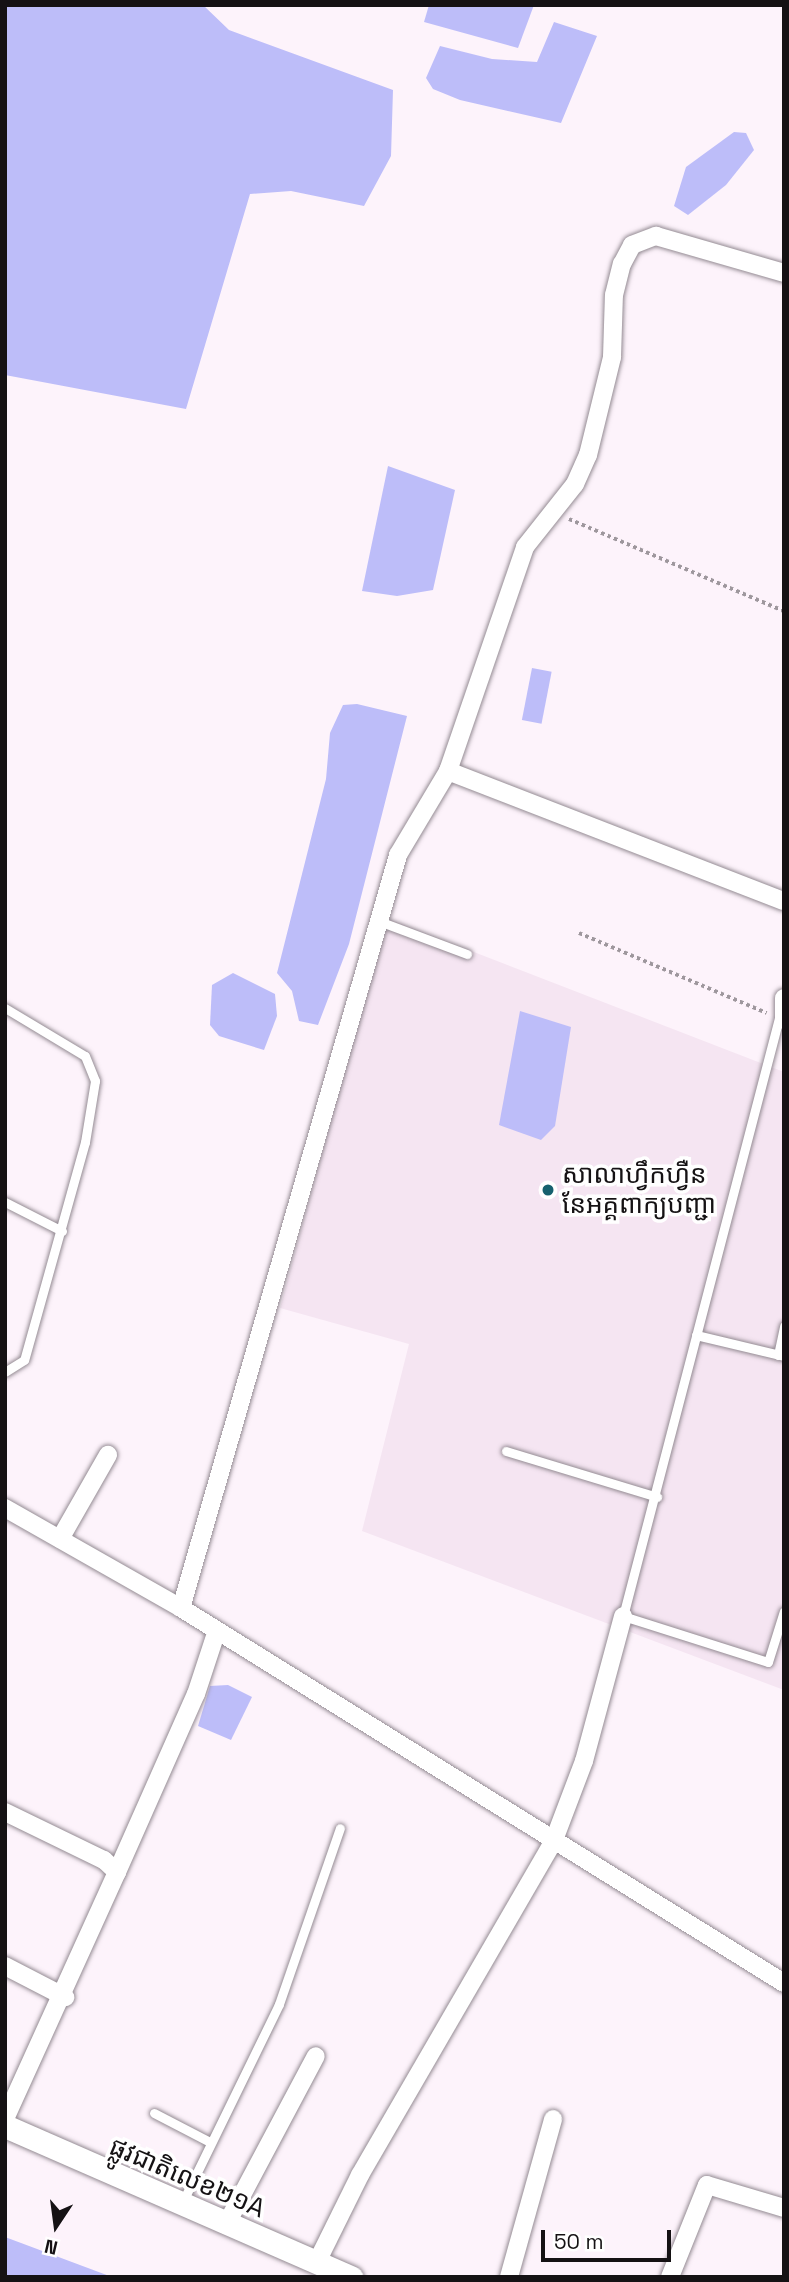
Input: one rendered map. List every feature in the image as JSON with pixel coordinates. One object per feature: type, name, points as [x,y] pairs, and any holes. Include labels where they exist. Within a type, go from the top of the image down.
[{"type":"street","points":[[181,1608],[398,855],[447,771],[508,584],[525,547],[555,511],[588,455],[612,357],[614,295],[632,245],[656,236],[683,239],[784,272]]},
{"type":"street","points":[[447,771],[784,901]]},
{"type":"street","points":[[781,1019],[784,998]]},
{"type":"street","points":[[60,1539],[108,1455]]},
{"type":"street","points":[[5,1508],[181,1608],[216,1633],[784,1983]]},
{"type":"street","points":[[317,2262],[360,2175],[554,1840],[584,1761],[623,1616]]},
{"type":"street","points":[[5,2119],[65,1997],[216,1633]]},
{"type":"street","points":[[5,1812],[104,1860],[117,1872]]},
{"type":"street","points":[[5,1966],[65,1997]]},
{"type":"street","points":[[226,2225],[316,2056]]},
{"type":"street","points":[[509,2277],[553,2119]]},
{"type":"street","name":"ផ្លូវជាតិលេខ២១A","points":[[5,2126],[181,2206],[351,2277]]},
{"type":"street","points":[[670,2277],[707,2185],[784,2208]]},
{"type":"lane","points":[[379,921],[467,954]]},
{"type":"lane","points":[[5,1008],[85,1056],[95,1082],[62,1231],[24,1360],[5,1372]]},
{"type":"lane","points":[[781,1019],[696,1335],[657,1497],[623,1616],[768,1662],[784,1611]]},
{"type":"lane","points":[[5,1202],[62,1231]]},
{"type":"lane","points":[[696,1335],[781,1355],[784,1326]]},
{"type":"lane","points":[[506,1451],[657,1497]]},
{"type":"lane","points":[[181,2206],[279,2004],[340,1828]]},
{"type":"lane","points":[[154,2113],[210,2142]]},
{"type":"path","points":[[555,511],[784,611]]},
{"type":"path","points":[[579,933],[781,1019]]},
{"type":"shaded area","name":"សាលាហ្វឹកហ្វឺន នែអគ្គពាក្យបញ្ជា","points":[[386,918],[784,1072],[784,1690],[362,1531],[409,1344],[280,1308]]},
{"type":"water","points":[[5,5],[203,5],[229,30],[393,90],[391,156],[364,206],[291,191],[250,194],[186,409],[5,375]]},
{"type":"water","points":[[429,5],[534,5],[518,48],[424,22]]},
{"type":"water","points":[[554,22],[597,36],[561,123],[460,100],[433,89],[426,78],[440,46],[492,59],[537,62]]},
{"type":"water","points":[[734,132],[746,133],[754,150],[726,185],[688,215],[674,206],[686,167]]},
{"type":"water","points":[[388,466],[455,490],[433,590],[397,596],[362,591]]},
{"type":"water","points":[[532,668],[552,672],[542,724],[522,720]]},
{"type":"water","points":[[357,704],[407,716],[349,944],[318,1025],[299,1021],[292,991],[277,973],[326,779],[330,733],[343,705]]},
{"type":"water","points":[[233,973],[275,994],[277,1016],[264,1050],[219,1036],[210,1025],[212,985]]},
{"type":"water","points":[[520,1011],[571,1027],[555,1126],[541,1140],[499,1125]]},
{"type":"water","points":[[228,1685],[252,1697],[231,1740],[198,1726],[210,1686]]},
{"type":"water","points":[[5,2237],[112,2277],[5,2277]]},
{"type":"place","name":"សាលាហ្វឹកហ្វឺន នែអគ្គពាក្យបញ្ជា","points":[[548,1190]]}]
